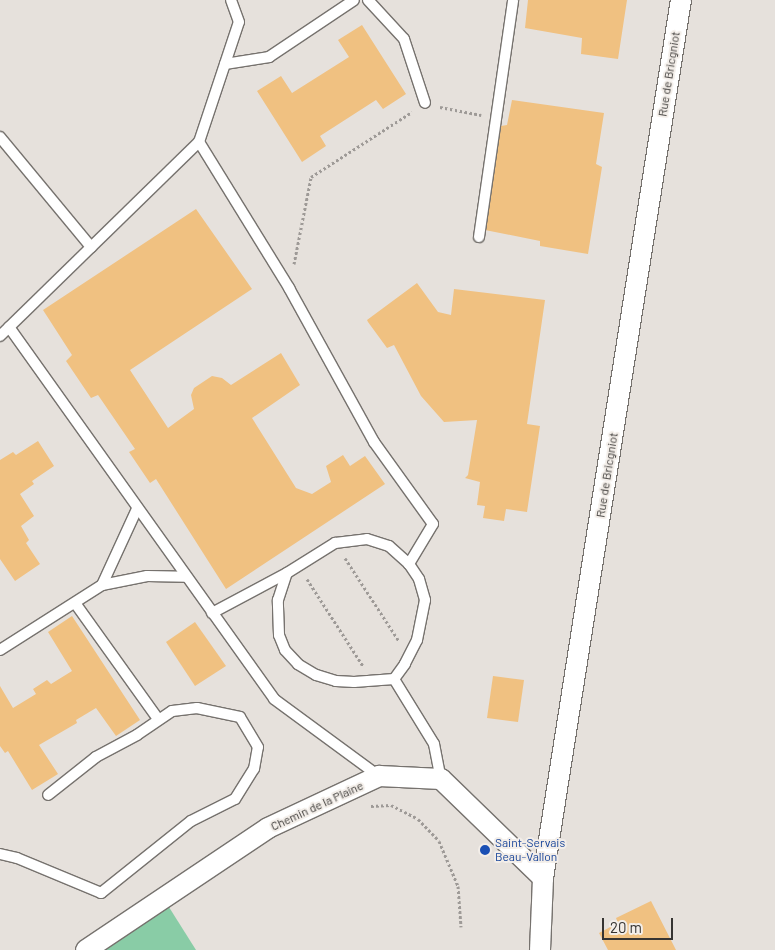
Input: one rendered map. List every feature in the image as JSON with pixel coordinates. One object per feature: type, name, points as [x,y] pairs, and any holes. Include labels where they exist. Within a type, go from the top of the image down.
[{"type":"street","name":"Rue de Bricgniot","points":[[540,950],[543,878],[681,0]]},
{"type":"street","name":"Chemin de la Plaine","points":[[86,950],[268,828],[379,776],[441,779]]},
{"type":"street","points":[[441,779],[543,878]]},
{"type":"lane","points":[[0,336],[199,142],[239,22],[231,0]]},
{"type":"lane","points":[[225,64],[269,56],[354,0]]},
{"type":"lane","points":[[368,0],[404,40],[425,104]]},
{"type":"lane","points":[[479,237],[513,0]]},
{"type":"lane","points":[[0,137],[91,247]]},
{"type":"lane","points":[[199,142],[289,288],[374,442],[432,524],[409,564]]},
{"type":"lane","points":[[9,327],[274,699],[379,776]]},
{"type":"lane","points":[[102,586],[137,509]]},
{"type":"lane","points":[[212,613],[287,573],[335,543],[367,539],[388,546],[409,564],[419,579],[425,600],[417,640],[394,679]]},
{"type":"lane","points":[[287,573],[278,600],[279,635],[285,650],[298,664],[316,675],[336,681],[394,679]]},
{"type":"lane","points":[[0,650],[102,586],[147,576],[186,577]]},
{"type":"lane","points":[[75,603],[158,718]]},
{"type":"lane","points":[[394,679],[434,744],[441,779]]},
{"type":"lane","points":[[0,854],[17,858],[101,894],[191,821],[235,799],[251,774],[257,758],[258,747],[254,737],[240,717],[198,708],[172,711],[158,718],[137,735],[84,765],[48,795]]},
{"type":"path","points":[[289,288],[311,177],[425,104],[496,119]]},
{"type":"path","points":[[335,543],[409,656]]},
{"type":"path","points":[[298,566],[372,680]]},
{"type":"path","points":[[364,807],[382,804],[391,805],[418,819],[439,841],[458,886],[461,927]]},
{"type":"green space","points":[[167,904],[196,950],[101,950]]},
{"type":"building","points":[[528,0],[627,0],[618,59],[581,54],[582,38],[525,28]]},
{"type":"building","points":[[362,25],[406,94],[383,109],[376,100],[320,136],[326,146],[302,162],[257,91],[281,76],[292,93],[349,57],[338,40]]},
{"type":"building","points":[[512,100],[604,113],[596,164],[602,167],[588,254],[540,246],[540,241],[485,230],[501,126],[507,125]]},
{"type":"building","points":[[196,209],[252,289],[130,370],[168,428],[194,409],[191,395],[194,388],[212,376],[222,378],[231,385],[281,353],[300,385],[252,418],[296,488],[312,494],[331,482],[326,466],[343,455],[350,466],[365,456],[385,484],[226,589],[156,479],[150,483],[129,452],[135,449],[98,395],[91,398],[66,361],[72,355],[43,310]]},
{"type":"building","points":[[417,283],[438,312],[451,315],[454,289],[545,300],[527,424],[540,426],[527,512],[506,509],[504,521],[483,518],[485,506],[477,505],[480,482],[465,478],[468,475],[477,420],[444,422],[421,396],[394,345],[387,348],[367,320]]},
{"type":"building","points":[[38,441],[54,466],[32,481],[34,484],[20,494],[34,516],[21,526],[29,540],[26,543],[40,564],[15,581],[0,559],[0,460],[13,452],[16,455]]},
{"type":"building","points":[[72,616],[140,720],[116,736],[96,708],[76,720],[77,723],[39,745],[58,774],[32,790],[8,751],[5,753],[0,746],[0,686],[13,708],[36,694],[33,689],[47,680],[51,684],[72,671],[48,632]]},
{"type":"building","points":[[195,622],[226,666],[195,686],[166,642]]},
{"type":"building","points":[[493,676],[524,680],[518,722],[487,718]]},
{"type":"building","points":[[651,901],[676,950],[608,950],[599,933],[618,923],[616,918]]},
{"type":"place","name":"Saint-Servais Beau-Vallon","points":[[485,850]]}]
